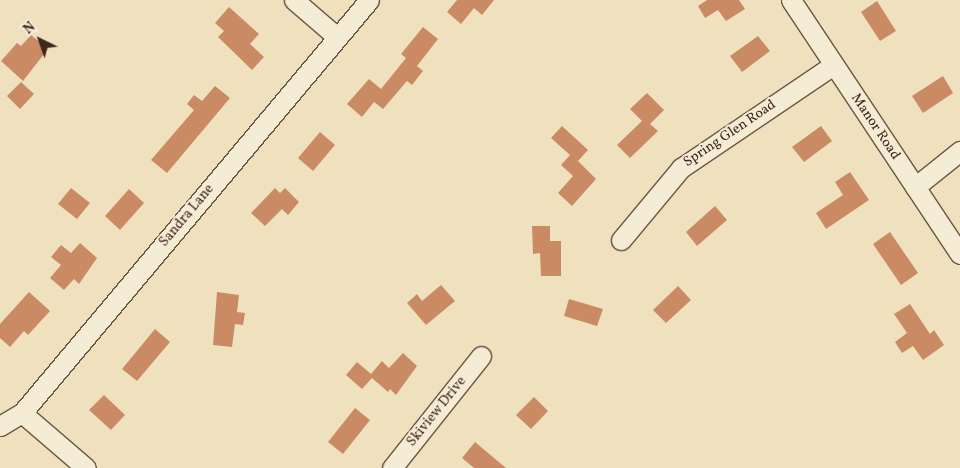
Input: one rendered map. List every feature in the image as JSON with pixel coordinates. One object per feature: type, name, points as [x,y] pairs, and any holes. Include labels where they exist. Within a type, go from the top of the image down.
[{"type":"street","points":[[294,0],[337,37]]},
{"type":"street","name":"Sandra Lane","points":[[0,426],[22,413],[369,0]]},
{"type":"street","name":"Manor Road","points":[[791,0],[833,66],[960,254]]},
{"type":"street","name":"Spring Glen Road","points":[[622,240],[681,168],[833,66]]},
{"type":"street","points":[[915,187],[960,151]]},
{"type":"street","name":"Skiview Drive","points":[[395,467],[481,356]]},
{"type":"street","points":[[22,413],[86,468]]},
{"type":"building","points":[[457,0],[494,0],[482,15],[474,8],[461,24],[447,12]]},
{"type":"building","points":[[707,0],[739,0],[745,9],[726,21],[718,10],[705,18],[698,6]]},
{"type":"building","points":[[877,1],[896,31],[880,41],[861,12]]},
{"type":"building","points":[[229,7],[259,34],[250,44],[264,57],[252,70],[218,37],[224,31],[215,23]]},
{"type":"building","points":[[423,27],[438,39],[417,66],[423,71],[412,85],[407,81],[383,109],[374,102],[362,117],[347,104],[369,79],[381,89],[406,58],[401,54]]},
{"type":"building","points":[[31,35],[48,49],[23,81],[1,61],[17,43],[21,46]]},
{"type":"building","points":[[758,36],[770,51],[742,72],[730,56]]},
{"type":"building","points":[[943,76],[953,93],[923,113],[912,96]]},
{"type":"building","points":[[21,82],[34,94],[20,109],[7,96]]},
{"type":"building","points":[[215,86],[230,98],[167,173],[151,160],[194,110],[187,104],[194,95],[202,101]]},
{"type":"building","points":[[647,93],[664,110],[650,124],[658,131],[630,158],[617,145],[642,121],[630,109]]},
{"type":"building","points":[[562,126],[588,150],[578,161],[596,179],[572,206],[558,193],[573,176],[561,165],[570,155],[551,138]]},
{"type":"building","points":[[821,126],[832,141],[804,162],[792,147]]},
{"type":"building","points":[[320,132],[335,145],[313,171],[298,158]]},
{"type":"building","points":[[850,172],[869,200],[826,229],[816,213],[843,195],[835,182]]},
{"type":"building","points":[[71,188],[90,203],[77,219],[58,204]]},
{"type":"building","points":[[275,188],[280,193],[285,188],[299,202],[288,215],[282,209],[265,226],[251,213]]},
{"type":"building","points":[[129,189],[144,203],[120,230],[105,216]]},
{"type":"building","points":[[715,206],[727,220],[697,246],[686,232]]},
{"type":"building","points":[[532,226],[550,226],[550,241],[561,241],[561,276],[541,276],[540,253],[533,254]]},
{"type":"building","points":[[890,232],[918,273],[901,285],[873,244]]},
{"type":"building","points":[[80,243],[97,258],[79,284],[74,279],[64,290],[50,278],[61,265],[51,257],[61,245],[71,253]]},
{"type":"building","points":[[441,285],[455,301],[426,325],[407,303],[417,294],[422,301]]},
{"type":"building","points":[[678,286],[691,300],[666,323],[653,310]]},
{"type":"building","points":[[29,292],[50,311],[28,335],[24,331],[10,347],[0,338],[0,324]]},
{"type":"building","points":[[217,292],[239,295],[237,312],[245,313],[243,325],[235,324],[232,347],[213,345]]},
{"type":"building","points":[[569,299],[603,309],[597,326],[564,316]]},
{"type":"building","points":[[910,304],[930,334],[934,330],[944,345],[923,360],[913,346],[902,353],[895,342],[907,333],[894,314]]},
{"type":"building","points":[[155,329],[170,342],[137,381],[122,369]]},
{"type":"building","points":[[403,353],[417,366],[396,395],[390,389],[388,392],[372,378],[362,389],[346,375],[357,362],[371,374],[382,361],[389,368]]},
{"type":"building","points":[[104,395],[125,415],[111,430],[89,410]]},
{"type":"building","points":[[534,397],[548,411],[531,429],[516,415]]},
{"type":"building","points":[[355,408],[370,420],[343,454],[328,442]]},
{"type":"building","points":[[475,442],[506,468],[474,468],[462,458]]}]
